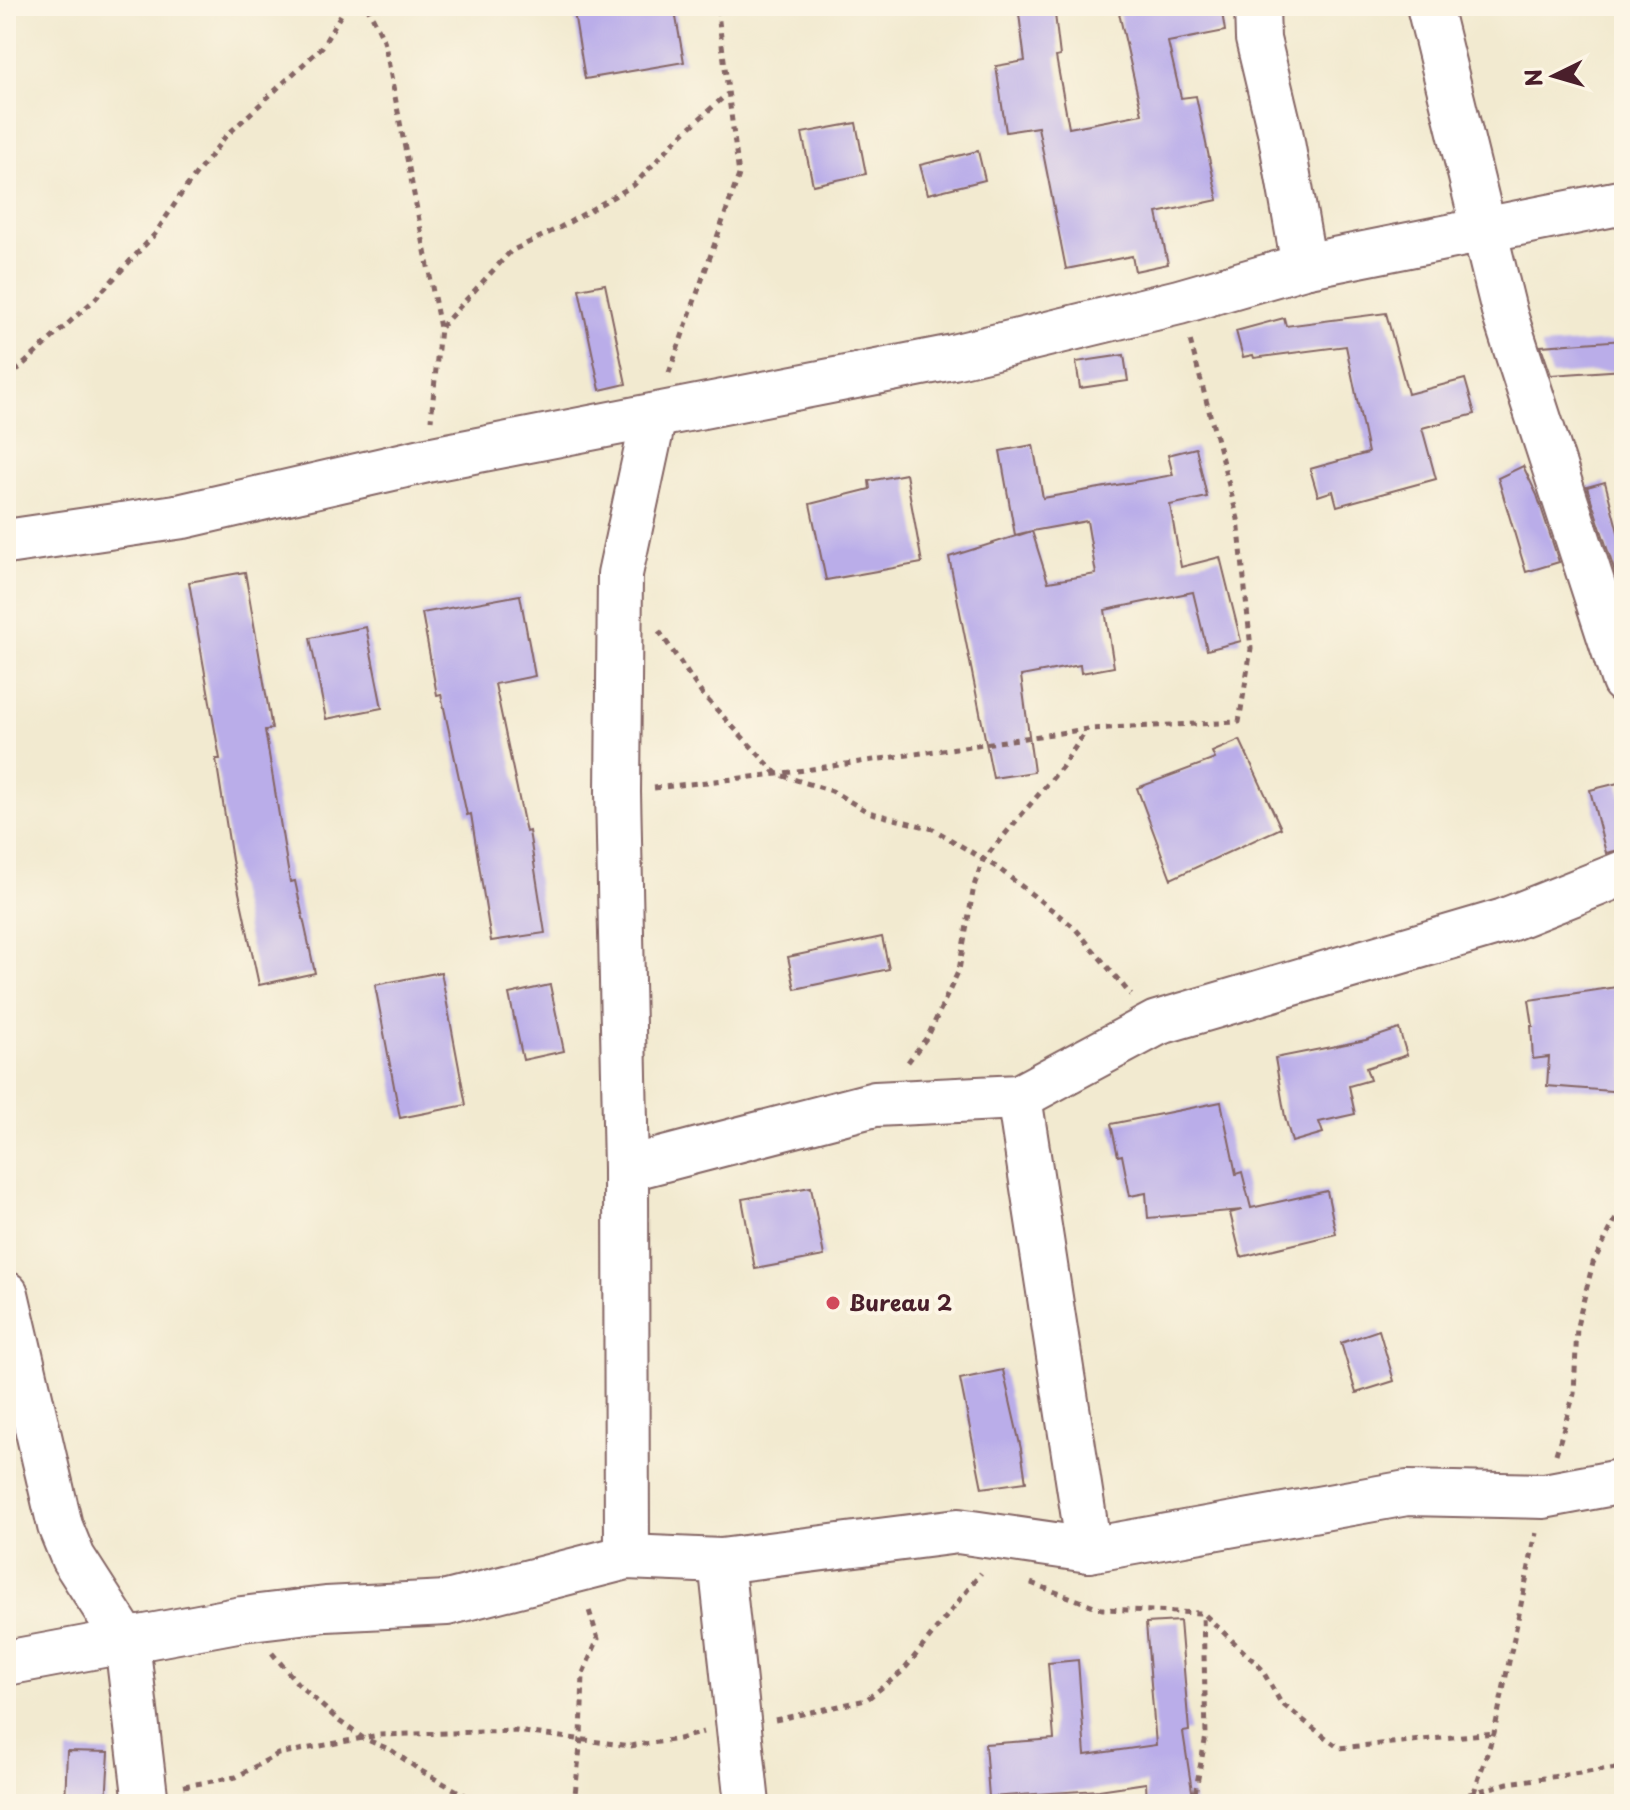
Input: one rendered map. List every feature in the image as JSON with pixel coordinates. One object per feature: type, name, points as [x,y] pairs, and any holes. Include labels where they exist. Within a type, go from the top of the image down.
[{"type":"street","points":[[1257,6],[1258,39],[1280,131],[1304,266]]},
{"type":"street","points":[[1429,6],[1505,315],[1624,681]]},
{"type":"street","points":[[6,542],[183,516],[427,460],[953,357],[1179,302],[1304,266],[1624,202]]},
{"type":"street","points":[[610,1562],[626,1169],[618,792],[620,574],[654,416]]},
{"type":"street","points":[[626,1169],[875,1104],[1019,1097],[1157,1023],[1504,921],[1624,873]]},
{"type":"street","points":[[1019,1097],[1089,1550]]},
{"type":"street","points":[[6,1294],[60,1526],[73,1558],[127,1642],[146,1798]]},
{"type":"street","points":[[6,1663],[242,1619],[326,1609],[447,1603],[610,1562],[721,1561],[958,1531],[1089,1550],[1407,1493],[1544,1496],[1624,1481]]},
{"type":"street","points":[[721,1561],[747,1804]]},
{"type":"path","points":[[6,380],[94,300],[155,234],[225,137],[322,47],[346,6]]},
{"type":"path","points":[[367,6],[384,40],[440,328],[427,460]]},
{"type":"path","points":[[654,416],[739,175],[717,6]]},
{"type":"path","points":[[440,328],[511,251],[559,228],[634,185],[675,141],[728,93]]},
{"type":"path","points":[[618,792],[777,774],[1087,729],[1239,722],[1251,649],[1238,519],[1179,302]]},
{"type":"path","points":[[653,622],[702,694],[777,774],[832,791],[868,812],[933,829],[983,860],[1074,927],[1157,1023]]},
{"type":"path","points":[[875,1104],[928,1036],[959,970],[974,886],[983,860],[1062,767],[1087,729]]},
{"type":"path","points":[[1470,1804],[1494,1733],[1544,1496],[1574,1394],[1577,1326],[1593,1263],[1624,1203]]},
{"type":"path","points":[[146,1798],[236,1777],[278,1754],[379,1735],[516,1731],[630,1746],[679,1739],[740,1721],[766,1722],[866,1700],[903,1671],[987,1566],[958,1531]]},
{"type":"path","points":[[574,1804],[581,1738],[583,1673],[598,1639],[587,1605],[610,1562]]},
{"type":"path","points":[[1027,1582],[1102,1609],[1203,1613],[1261,1668],[1281,1703],[1339,1748],[1494,1733]]},
{"type":"path","points":[[1193,1804],[1206,1736],[1203,1613]]},
{"type":"path","points":[[242,1619],[299,1685],[339,1721],[363,1738],[391,1750],[421,1771],[481,1804]]},
{"type":"path","points":[[1434,1804],[1508,1783],[1624,1767]]},
{"type":"building","points":[[573,6],[674,6],[684,62],[585,79]]},
{"type":"building","points":[[1018,6],[1054,6],[1060,56],[1056,57],[1069,128],[1142,114],[1119,13],[1149,6],[1221,6],[1225,31],[1168,42],[1181,98],[1196,96],[1218,200],[1157,213],[1168,264],[1135,271],[1132,256],[1066,269],[1038,127],[1006,132],[996,66],[1025,61]]},
{"type":"building","points":[[856,123],[866,174],[813,185],[802,133]]},
{"type":"building","points":[[978,151],[985,180],[928,194],[920,165]]},
{"type":"building","points":[[605,284],[626,384],[600,390],[579,289]]},
{"type":"building","points":[[1386,313],[1408,394],[1465,379],[1475,414],[1422,428],[1436,479],[1337,506],[1333,491],[1318,496],[1310,469],[1368,453],[1346,346],[1243,357],[1236,331],[1284,318],[1286,326]]},
{"type":"building","points":[[1624,340],[1624,370],[1551,375],[1541,346]]},
{"type":"building","points":[[1124,355],[1128,381],[1080,388],[1076,362]]},
{"type":"building","points":[[1033,445],[1043,498],[1173,475],[1168,455],[1196,448],[1207,497],[1170,505],[1181,567],[1220,557],[1241,641],[1207,650],[1193,592],[1105,610],[1114,667],[1081,673],[1080,665],[1021,676],[1034,772],[993,778],[949,557],[1032,531],[1015,535],[1000,451]],"holes":[[[1087,521],[1096,574],[1048,582],[1032,531]]]},
{"type":"building","points":[[1523,466],[1537,495],[1559,562],[1526,572],[1498,478]]},
{"type":"building","points":[[906,474],[922,563],[826,580],[810,504],[870,489],[869,481]]},
{"type":"building","points":[[1605,482],[1624,555],[1624,600],[1587,487]]},
{"type":"building","points":[[245,572],[272,729],[265,730],[290,882],[295,881],[315,973],[259,985],[232,860],[216,759],[220,759],[189,582]]},
{"type":"building","points":[[520,595],[535,676],[495,684],[526,832],[529,831],[545,933],[491,941],[471,814],[467,815],[441,694],[437,695],[422,613]]},
{"type":"building","points":[[366,627],[382,708],[326,719],[310,638]]},
{"type":"building","points":[[1240,740],[1281,828],[1171,879],[1137,788],[1215,759],[1212,752]]},
{"type":"building","points":[[1618,783],[1624,808],[1624,849],[1606,853],[1590,790]]},
{"type":"building","points":[[882,937],[889,969],[795,989],[788,957]]},
{"type":"building","points":[[441,972],[466,1105],[400,1118],[375,985]]},
{"type":"building","points":[[550,985],[564,1051],[523,1060],[509,994]]},
{"type":"building","points":[[1624,986],[1624,1092],[1547,1086],[1549,1057],[1533,1059],[1529,1000]]},
{"type":"building","points":[[1399,1029],[1407,1055],[1366,1068],[1370,1080],[1349,1086],[1355,1114],[1319,1122],[1323,1133],[1292,1142],[1275,1058],[1366,1040]]},
{"type":"building","points":[[1221,1102],[1236,1174],[1242,1172],[1251,1208],[1327,1191],[1336,1234],[1241,1257],[1230,1213],[1242,1210],[1148,1218],[1146,1193],[1130,1196],[1122,1155],[1118,1156],[1111,1124]]},
{"type":"building","points":[[811,1187],[824,1256],[755,1269],[742,1199]]},
{"type":"building","points":[[1379,1330],[1394,1381],[1356,1393],[1341,1343]]},
{"type":"building","points":[[1003,1370],[1026,1482],[982,1488],[960,1379]]},
{"type":"building","points":[[1180,1621],[1189,1731],[1183,1732],[1194,1804],[1147,1804],[1146,1783],[1099,1790],[989,1797],[985,1744],[1054,1739],[1048,1663],[1078,1660],[1085,1755],[1156,1745],[1146,1623]]},
{"type":"building","points":[[67,1751],[109,1752],[106,1804],[65,1804]]},
{"type":"place","name":"Bureau 2","points":[[833,1303]]}]
